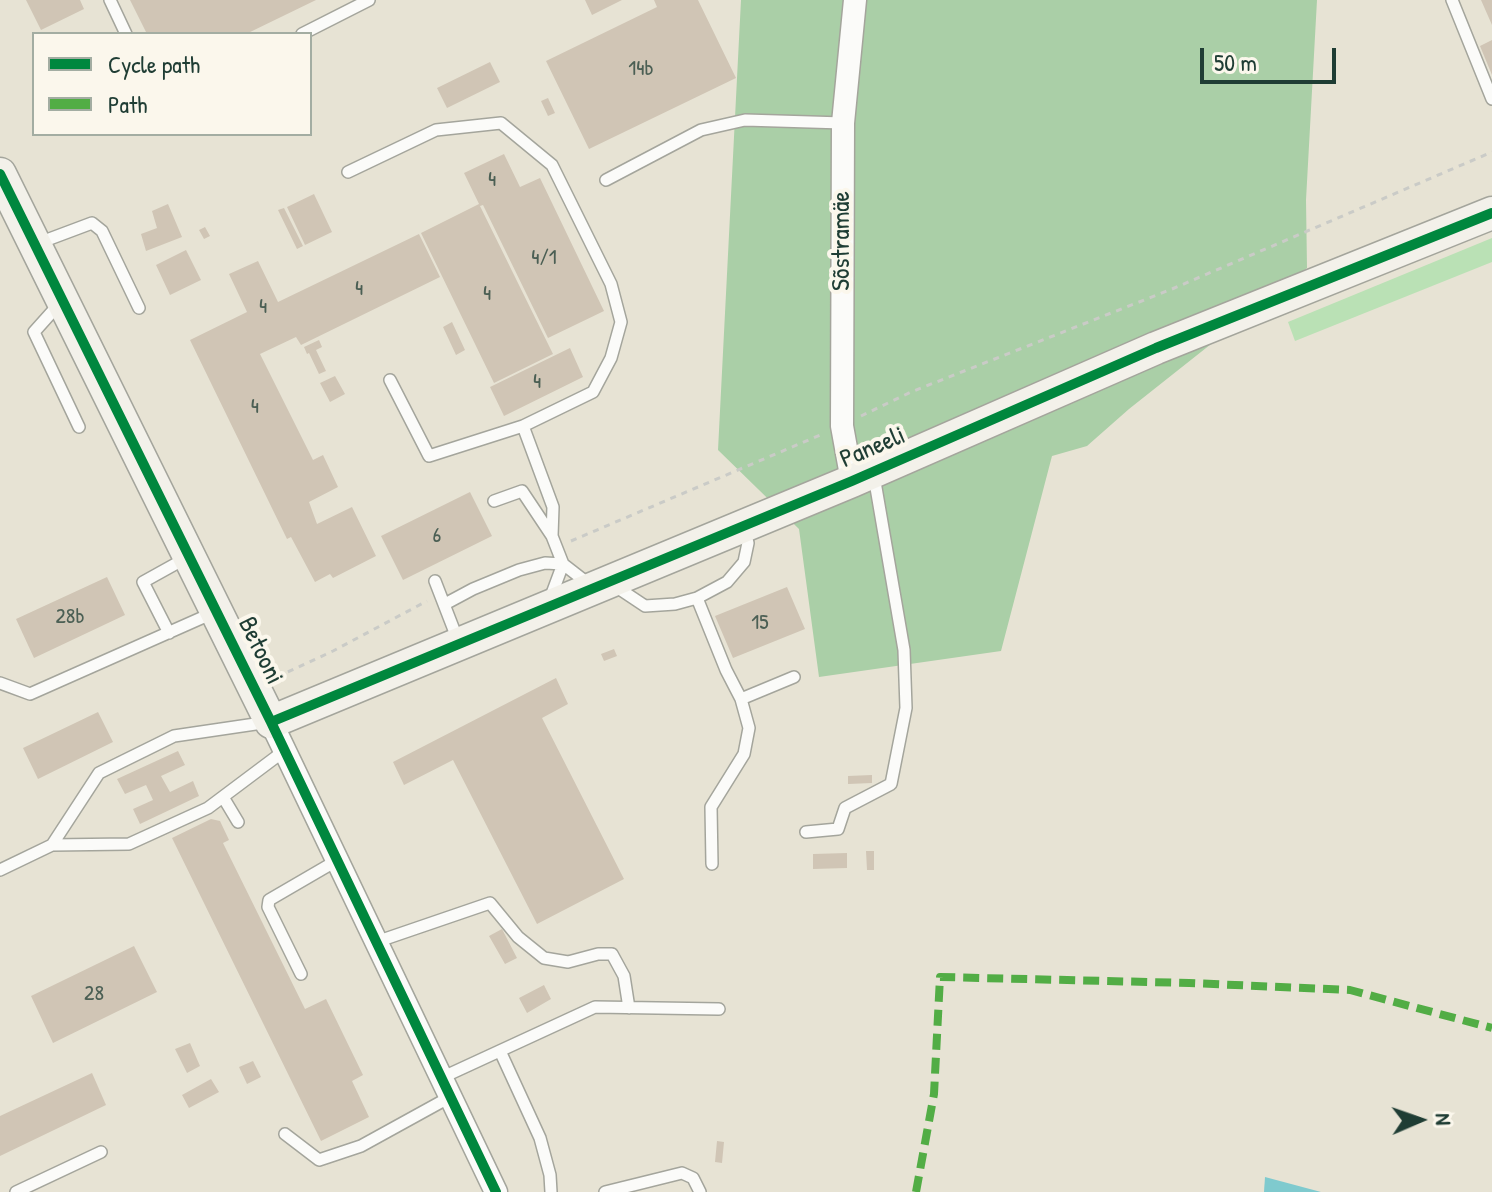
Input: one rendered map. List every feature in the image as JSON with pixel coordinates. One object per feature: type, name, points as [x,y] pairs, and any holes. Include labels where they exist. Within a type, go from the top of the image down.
[{"type":"street","name":"Sõstramäe","points":[[855,0],[843,123],[842,426],[862,477]]},
{"type":"street","name":"Betooni","points":[[4,191],[63,299],[271,722],[496,1192]]},
{"type":"street","name":"Paneeli","points":[[271,722],[862,477],[1156,348],[1492,213]]},
{"type":"lane","points":[[110,0],[125,32]]},
{"type":"lane","points":[[306,32],[369,0]]},
{"type":"lane","points":[[1452,0],[1492,99]]},
{"type":"lane","points":[[606,180],[701,130],[745,120],[843,123]]},
{"type":"lane","points":[[348,172],[436,130],[501,123],[552,165],[611,284],[621,322],[611,358],[593,392],[523,426],[429,456],[390,380]]},
{"type":"lane","points":[[35,244],[92,223],[102,231],[139,308]]},
{"type":"lane","points":[[63,299],[34,332],[79,427]]},
{"type":"lane","points":[[523,426],[553,507],[554,541]]},
{"type":"lane","points":[[806,832],[838,829],[845,808],[891,784],[906,708],[904,650],[862,477]]},
{"type":"lane","points":[[494,501],[522,491],[554,541],[563,564],[547,607]]},
{"type":"lane","points":[[443,599],[545,563],[563,564],[645,606],[675,604],[697,598],[727,582],[744,562],[748,543],[744,526]]},
{"type":"lane","points":[[169,633],[143,582],[189,557]]},
{"type":"lane","points":[[435,581],[460,643]]},
{"type":"lane","points":[[697,598],[741,699],[749,728],[744,754],[711,807],[712,864]]},
{"type":"lane","points":[[0,683],[30,694],[216,611]]},
{"type":"lane","points":[[741,699],[794,677]]},
{"type":"lane","points":[[52,845],[99,773],[174,736],[271,722]]},
{"type":"lane","points":[[0,870],[52,845],[129,844],[208,808],[284,751]]},
{"type":"lane","points":[[223,797],[238,822]]},
{"type":"lane","points":[[301,974],[268,907],[269,900],[336,861]]},
{"type":"lane","points":[[375,942],[490,903],[518,937],[544,958],[568,962],[598,954],[612,954],[624,976],[629,1008]]},
{"type":"lane","points":[[285,1134],[319,1160],[361,1146],[500,1051],[595,1007],[719,1009]]},
{"type":"lane","points":[[500,1051],[540,1138],[550,1175],[551,1192]]},
{"type":"lane","points":[[16,1192],[101,1152]]},
{"type":"lane","points":[[605,1192],[682,1173],[693,1178],[700,1192]]},
{"type":"path","points":[[554,541],[842,426],[911,392],[1172,289],[1492,152]]},
{"type":"path","points":[[253,688],[443,599]]},
{"type":"green space","points":[[741,0],[1317,0],[1306,200],[1307,268],[1087,446],[1052,456],[1001,651],[819,677],[799,529],[718,450]]},
{"type":"green space","points":[[1492,238],[1492,262],[1295,341],[1288,322]]},
{"type":"water","points":[[1265,1177],[1321,1192],[1264,1192]]},
{"type":"building","points":[[26,0],[80,0],[84,9],[41,30]]},
{"type":"building","points":[[130,0],[316,0],[250,32],[146,32]]},
{"type":"building","points":[[585,0],[622,0],[592,15]]},
{"type":"building","points":[[654,0],[698,0],[736,78],[589,149],[546,61],[657,7]]},
{"type":"building","points":[[1481,0],[1492,0],[1492,25]]},
{"type":"building","points":[[1492,40],[1492,75],[1480,46]]},
{"type":"building","points":[[490,62],[500,82],[447,108],[437,88]]},
{"type":"building","points":[[548,98],[555,113],[548,116],[541,101]]},
{"type":"building","points":[[504,154],[520,187],[540,178],[604,311],[548,338],[483,205],[480,206],[464,173]]},
{"type":"building","points":[[314,194],[332,232],[305,245],[287,207]]},
{"type":"building","points":[[168,204],[182,237],[146,251],[141,234],[157,228],[152,211]]},
{"type":"building","points":[[479,204],[553,354],[494,383],[421,233]]},
{"type":"building","points":[[284,208],[303,246],[297,249],[278,210]]},
{"type":"building","points":[[205,227],[210,236],[204,239],[199,230]]},
{"type":"building","points":[[419,234],[440,277],[301,345],[296,337],[260,354],[313,460],[323,455],[338,487],[309,502],[317,524],[352,507],[376,556],[333,578],[330,574],[315,582],[291,537],[287,539],[190,340],[247,312],[229,274],[258,261],[278,302]]},
{"type":"building","points":[[186,250],[201,280],[170,295],[156,265]]},
{"type":"building","points":[[452,322],[465,350],[456,355],[443,327]]},
{"type":"building","points":[[319,340],[322,347],[316,350],[326,371],[319,374],[304,347]]},
{"type":"building","points":[[570,348],[583,377],[504,416],[490,387]]},
{"type":"building","points":[[335,376],[345,394],[330,402],[320,383]]},
{"type":"building","points":[[470,492],[492,536],[403,580],[381,536]]},
{"type":"building","points":[[107,577],[125,615],[34,658],[16,619]]},
{"type":"building","points":[[787,587],[805,629],[733,658],[715,616]]},
{"type":"building","points":[[614,649],[617,656],[604,661],[601,654]]},
{"type":"building","points":[[556,678],[568,704],[542,718],[624,879],[537,924],[453,760],[404,785],[393,762]]},
{"type":"building","points":[[98,712],[113,742],[38,779],[23,748]]},
{"type":"building","points":[[178,751],[185,765],[161,776],[170,792],[193,781],[199,796],[140,824],[133,809],[153,800],[146,785],[125,794],[117,779]]},
{"type":"building","points":[[872,775],[872,783],[848,784],[848,776]]},
{"type":"building","points":[[211,819],[220,821],[229,840],[223,843],[305,1009],[326,999],[363,1075],[352,1081],[369,1117],[321,1141],[172,838]]},
{"type":"building","points":[[866,851],[874,851],[874,870],[867,870]]},
{"type":"building","points":[[847,853],[847,868],[813,869],[813,854]]},
{"type":"building","points":[[502,929],[517,958],[505,964],[489,936]]},
{"type":"building","points":[[134,946],[157,992],[53,1043],[31,996]]},
{"type":"building","points":[[544,985],[551,999],[527,1013],[519,998]]},
{"type":"building","points":[[190,1043],[200,1066],[187,1073],[175,1049]]},
{"type":"building","points":[[253,1061],[261,1077],[247,1084],[239,1067]]},
{"type":"building","points":[[92,1073],[106,1105],[0,1156],[0,1116]]},
{"type":"building","points":[[211,1079],[219,1092],[189,1108],[182,1095]]},
{"type":"building","points":[[717,1141],[724,1142],[722,1163],[715,1162]]},
{"type":"marked path","points":[[916,1192],[934,1094],[940,977],[1350,990],[1492,1028]]},
{"type":"cycle path","points":[[0,174],[271,722],[496,1192]]},
{"type":"cycle path","points":[[271,722],[852,481],[1156,348],[1492,213]]}]
